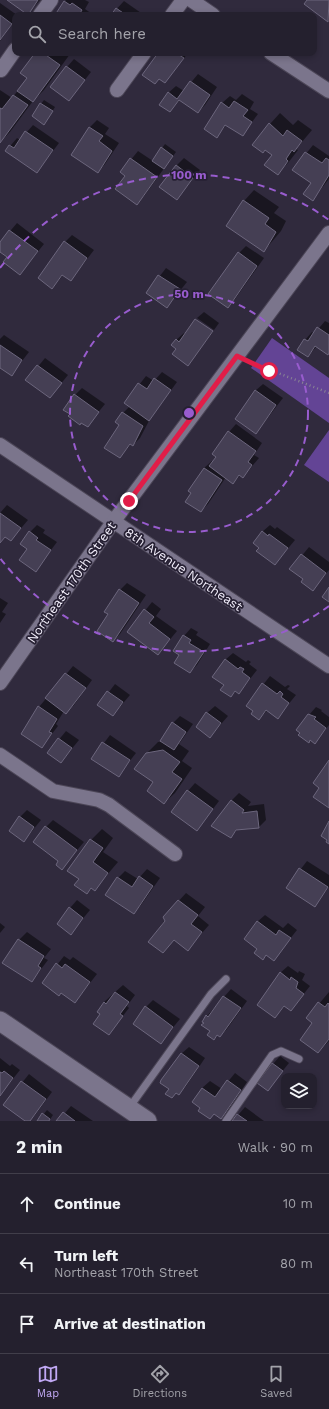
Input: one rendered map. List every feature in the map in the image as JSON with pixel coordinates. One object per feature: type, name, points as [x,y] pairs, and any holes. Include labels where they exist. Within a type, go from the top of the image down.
[{"type":"street","points":[[42,12],[51,0]]},
{"type":"street","points":[[174,12],[183,0]]},
{"type":"street","points":[[191,0],[209,12]]},
{"type":"street","points":[[1,70],[12,54]]},
{"type":"street","points":[[117,90],[142,56]]},
{"type":"street","points":[[276,56],[329,91]]},
{"type":"street","name":"Northeast 170th Street","points":[[0,683],[113,522],[329,233]]},
{"type":"street","name":"8th Avenue Northeast","points":[[0,445],[329,666]]},
{"type":"street","points":[[0,755],[52,791],[99,800],[109,804],[175,854]]},
{"type":"street","points":[[0,1021],[147,1121]]},
{"type":"lane","points":[[128,1108],[211,994],[226,978]]},
{"type":"lane","points":[[226,1121],[272,1055],[281,1050],[299,1059]]},
{"type":"path","points":[[237,356],[269,371],[329,393]]},
{"type":"shaded area","points":[[272,338],[329,378],[329,423],[251,368]]},
{"type":"shaded area","points":[[329,430],[329,482],[304,465]]},
{"type":"building","points":[[7,0],[38,0],[30,12],[24,12]]},
{"type":"building","points":[[307,0],[329,0],[328,22],[317,14],[317,12],[315,12],[304,4]]},
{"type":"building","points":[[64,1],[70,5],[72,3],[82,10],[81,12],[57,12]]},
{"type":"building","points":[[116,8],[122,12],[113,12]]},
{"type":"building","points":[[0,15],[12,24],[0,40]]},
{"type":"building","points":[[33,56],[47,56],[60,65],[33,102],[17,91],[27,78],[20,73]]},
{"type":"building","points":[[156,56],[181,56],[184,58],[165,83],[159,79],[155,84],[142,75]]},
{"type":"building","points":[[66,66],[85,80],[69,101],[50,87]]},
{"type":"building","points":[[190,81],[210,95],[198,113],[179,100],[170,112],[159,105],[168,92],[177,99]]},
{"type":"building","points":[[13,95],[28,105],[0,143],[0,108],[2,109]]},
{"type":"building","points":[[234,101],[248,110],[243,116],[252,122],[243,136],[225,125],[217,138],[204,129],[221,102],[229,108]]},
{"type":"building","points":[[40,103],[53,111],[44,125],[32,116]]},
{"type":"building","points":[[269,123],[283,136],[287,130],[302,141],[294,152],[292,150],[286,159],[288,161],[278,175],[264,165],[272,155],[265,150],[263,153],[252,145]]},
{"type":"building","points":[[89,127],[103,136],[99,141],[112,151],[98,173],[71,155]]},
{"type":"building","points":[[25,131],[53,150],[37,173],[5,151],[9,145],[14,148]]},
{"type":"building","points":[[161,147],[173,156],[164,169],[152,161]]},
{"type":"building","points":[[305,152],[322,163],[326,158],[329,160],[329,175],[313,201],[303,194],[311,183],[292,170]]},
{"type":"building","points":[[130,158],[157,177],[137,205],[115,189],[125,176],[120,172]]},
{"type":"building","points":[[176,165],[193,178],[177,200],[159,187]]},
{"type":"building","points":[[243,200],[269,218],[265,224],[276,232],[264,252],[226,226]]},
{"type":"building","points":[[9,230],[38,251],[20,275],[3,262],[7,257],[0,252],[0,242]]},
{"type":"building","points":[[64,241],[87,258],[71,281],[62,275],[52,289],[38,278]]},
{"type":"building","points":[[238,252],[257,266],[228,308],[208,294]]},
{"type":"building","points":[[158,275],[180,289],[167,308],[146,293]]},
{"type":"building","points":[[195,319],[213,331],[188,366],[172,354],[176,349],[171,345],[176,339],[179,342]]},
{"type":"building","points":[[317,327],[329,335],[329,353],[328,355],[315,346],[308,357],[297,350],[304,339],[308,341]]},
{"type":"building","points":[[0,345],[22,360],[12,376],[0,368]]},
{"type":"building","points":[[37,365],[62,383],[50,398],[25,380]]},
{"type":"building","points":[[154,378],[171,390],[149,421],[124,403],[138,383],[147,389]]},
{"type":"building","points":[[255,390],[276,405],[256,434],[235,419]]},
{"type":"building","points":[[74,394],[99,412],[88,427],[81,423],[80,425],[68,416],[70,414],[63,410]]},
{"type":"building","points":[[122,412],[143,426],[133,446],[130,444],[120,458],[104,448],[119,425],[115,422]]},
{"type":"building","points":[[228,431],[256,451],[248,462],[252,465],[243,478],[239,475],[233,484],[209,466],[216,457],[212,454]]},
{"type":"building","points":[[204,468],[222,480],[201,512],[185,502],[191,493],[188,491]]},
{"type":"building","points":[[0,513],[21,528],[11,541],[5,537],[0,543]]},
{"type":"building","points":[[29,531],[38,538],[36,540],[51,550],[36,572],[19,560],[27,549],[20,544]]},
{"type":"building","points":[[262,531],[268,536],[269,534],[288,548],[275,565],[256,551],[259,548],[253,543]]},
{"type":"building","points":[[301,554],[326,573],[313,591],[301,582],[303,579],[289,569]]},
{"type":"building","points":[[329,587],[329,602],[322,597]]},
{"type":"building","points":[[119,589],[139,603],[113,642],[97,631],[108,614],[104,612]]},
{"type":"building","points":[[144,609],[154,617],[149,623],[170,639],[158,655],[127,632]]},
{"type":"building","points":[[183,635],[191,640],[189,643],[204,652],[190,673],[174,663],[179,655],[173,651]]},
{"type":"building","points":[[225,659],[238,669],[240,667],[244,669],[242,672],[250,678],[239,694],[235,691],[231,697],[220,690],[224,685],[212,677]]},
{"type":"building","points":[[65,673],[86,688],[66,714],[45,698]]},
{"type":"building","points":[[262,683],[277,694],[280,691],[283,694],[281,697],[289,703],[278,719],[266,710],[259,720],[251,714],[253,711],[246,706]]},
{"type":"building","points":[[107,691],[123,702],[113,716],[97,705]]},
{"type":"building","points":[[38,706],[57,719],[49,732],[52,733],[42,748],[21,734]]},
{"type":"building","points":[[206,712],[221,723],[210,738],[196,727]]},
{"type":"building","points":[[308,714],[316,717],[314,719],[326,728],[315,744],[310,740],[309,743],[298,735],[300,733],[296,730]]},
{"type":"building","points":[[172,722],[186,732],[174,750],[160,741]]},
{"type":"building","points":[[58,738],[72,748],[61,763],[47,753]]},
{"type":"building","points":[[102,742],[130,760],[119,777],[91,759]]},
{"type":"building","points":[[163,750],[180,762],[172,772],[182,779],[164,804],[147,791],[153,782],[134,769],[146,753]]},
{"type":"building","points":[[329,760],[329,808],[313,797],[319,788],[313,783]]},
{"type":"building","points":[[187,790],[213,809],[197,831],[171,812]]},
{"type":"building","points":[[231,800],[244,810],[242,813],[257,811],[259,828],[236,830],[231,838],[211,826]]},
{"type":"building","points":[[19,816],[34,827],[24,842],[9,831]]},
{"type":"building","points":[[329,821],[329,844],[326,842],[327,840],[321,836]]},
{"type":"building","points":[[45,826],[77,850],[62,870],[56,865],[58,861],[33,842]]},
{"type":"building","points":[[90,839],[103,848],[93,862],[108,873],[95,891],[91,888],[87,894],[74,885],[79,879],[67,871]]},
{"type":"building","points":[[299,868],[328,887],[315,907],[286,888]]},
{"type":"building","points":[[139,876],[153,886],[134,914],[105,895],[117,877],[132,887]]},
{"type":"building","points":[[178,900],[198,915],[191,924],[202,932],[188,951],[174,940],[163,953],[148,942],[165,921],[163,917]]},
{"type":"building","points":[[69,907],[83,918],[71,935],[57,924]]},
{"type":"building","points":[[257,921],[276,935],[279,930],[291,938],[274,961],[266,955],[263,960],[254,953],[257,949],[244,939]]},
{"type":"building","points":[[18,939],[44,956],[38,966],[41,968],[32,982],[2,963]]},
{"type":"building","points":[[56,963],[62,968],[65,964],[90,982],[75,1003],[61,993],[59,996],[42,983]]},
{"type":"building","points":[[280,972],[290,980],[291,977],[298,982],[296,988],[304,994],[291,1011],[284,1006],[275,1018],[257,1005]]},
{"type":"building","points":[[115,992],[129,1002],[120,1014],[123,1016],[109,1035],[93,1024],[100,1014],[97,1012],[104,1002],[106,1004]]},
{"type":"building","points":[[223,996],[241,1008],[220,1037],[217,1035],[214,1040],[207,1035],[210,1031],[201,1025],[204,1023],[202,1022],[206,1015],[208,1017]]},
{"type":"building","points":[[318,1002],[325,1007],[328,1003],[329,1004],[329,1039],[318,1053],[300,1040],[312,1023],[306,1018]]},
{"type":"building","points":[[145,1006],[173,1027],[161,1044],[133,1024]]},
{"type":"building","points":[[181,1053],[199,1066],[179,1095],[176,1093],[172,1098],[165,1094],[169,1089],[160,1083]]},
{"type":"building","points":[[272,1063],[283,1071],[268,1091],[257,1083]]},
{"type":"building","points":[[4,1071],[13,1078],[0,1096],[0,1072],[2,1073]]},
{"type":"building","points":[[227,1080],[241,1090],[221,1119],[214,1114],[210,1119],[198,1111],[200,1108],[192,1102],[202,1088],[215,1097]]},
{"type":"building","points":[[21,1081],[46,1099],[30,1121],[25,1121],[3,1105]]},
{"type":"building","points":[[63,1112],[75,1121],[56,1121]]},
{"type":"building","points":[[42,1113],[50,1119],[49,1121],[37,1121]]},
{"type":"building","points":[[237,1114],[247,1121],[232,1121]]},
{"type":"route","points":[[129,501],[237,356],[269,371]]}]
